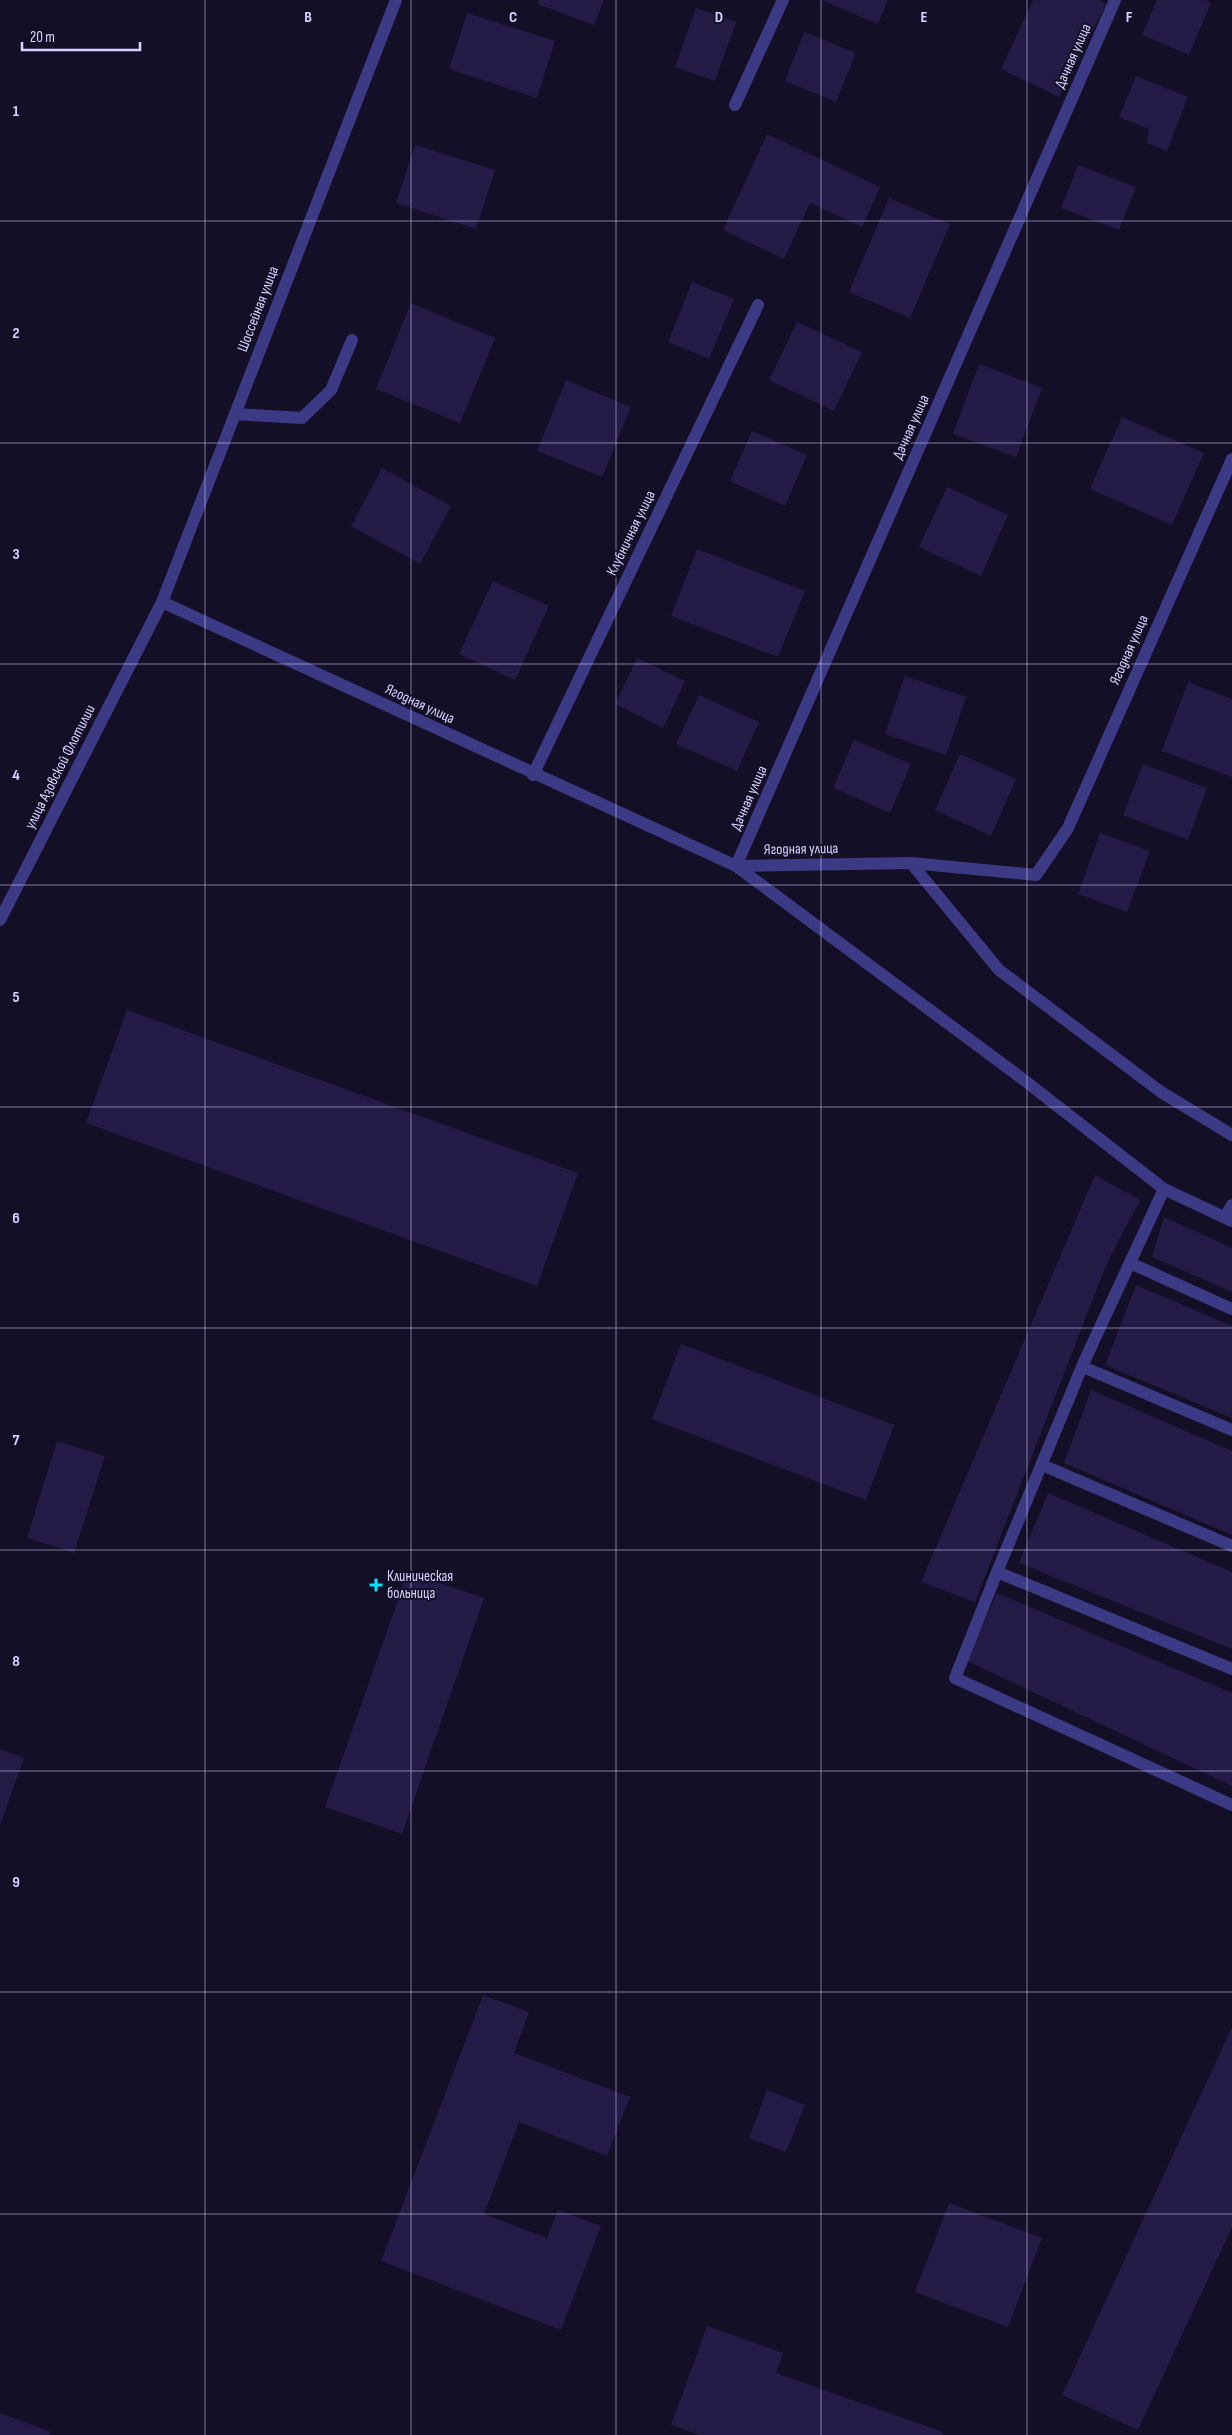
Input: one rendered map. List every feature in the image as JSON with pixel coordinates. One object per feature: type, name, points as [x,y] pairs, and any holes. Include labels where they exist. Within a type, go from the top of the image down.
[{"type":"street","name":"Шоссейная улица","points":[[148,629],[162,602],[396,0]]},
{"type":"street","points":[[735,105],[783,0]]},
{"type":"street","name":"Дачная улица","points":[[736,866],[1115,0]]},
{"type":"street","name":"Клубничная улица","points":[[533,775],[758,305]]},
{"type":"street","points":[[235,414],[302,418],[331,390],[352,340]]},
{"type":"street","name":"Ягодная улица","points":[[162,602],[533,775],[736,866],[911,863],[1036,875],[1068,828],[1232,459]]},
{"type":"street","name":"улица Азовской Флотилии","points":[[0,920],[148,629]]},
{"type":"street","points":[[911,863],[999,970],[1161,1092],[1232,1134]]},
{"type":"street","points":[[736,866],[1020,1077],[1164,1188],[1228,1219],[1232,1204]]},
{"type":"street","points":[[1164,1188],[1083,1367],[996,1572],[955,1678],[1232,1805]]},
{"type":"street","points":[[1130,1263],[1232,1309]]},
{"type":"street","points":[[1083,1367],[1232,1430]]},
{"type":"street","points":[[1042,1465],[1232,1546]]},
{"type":"street","points":[[996,1572],[1232,1669]]},
{"type":"building","points":[[539,0],[604,0],[594,25],[537,4]]},
{"type":"building","points":[[822,0],[888,0],[878,24]]},
{"type":"building","points":[[1033,0],[1099,0],[1106,4],[1059,97],[1001,69]]},
{"type":"building","points":[[1157,0],[1205,0],[1211,3],[1189,55],[1142,35]]},
{"type":"building","points":[[696,8],[736,22],[715,81],[675,67]]},
{"type":"building","points":[[467,13],[555,41],[537,98],[449,69]]},
{"type":"building","points":[[804,32],[856,53],[836,102],[785,81]]},
{"type":"building","points":[[1136,76],[1188,97],[1167,151],[1147,143],[1149,129],[1119,117]]},
{"type":"building","points":[[767,134],[880,187],[862,227],[810,203],[784,259],[723,230]]},
{"type":"building","points":[[415,145],[495,170],[476,229],[396,203]]},
{"type":"building","points":[[1078,165],[1136,187],[1119,230],[1061,208]]},
{"type":"building","points":[[889,198],[950,224],[910,318],[849,292]]},
{"type":"building","points":[[692,282],[734,299],[709,359],[668,342]]},
{"type":"building","points":[[411,303],[495,338],[460,423],[376,389]]},
{"type":"building","points":[[797,322],[862,352],[834,411],[769,380]]},
{"type":"building","points":[[979,364],[1042,388],[1016,457],[953,434]]},
{"type":"building","points":[[566,380],[631,407],[602,477],[537,451]]},
{"type":"building","points":[[1122,417],[1204,453],[1172,525],[1090,489]]},
{"type":"building","points":[[752,431],[807,455],[785,506],[730,481]]},
{"type":"building","points":[[382,468],[451,506],[420,564],[351,526]]},
{"type":"building","points":[[947,487],[1008,515],[981,576],[919,547]]},
{"type":"building","points":[[697,549],[805,591],[778,657],[671,616]]},
{"type":"building","points":[[493,581],[549,606],[515,680],[459,654]]},
{"type":"building","points":[[637,658],[685,681],[663,728],[615,704]]},
{"type":"building","points":[[905,676],[966,697],[946,755],[885,734]]},
{"type":"building","points":[[1188,682],[1232,699],[1232,777],[1162,751]]},
{"type":"building","points":[[699,695],[759,722],[737,771],[676,744]]},
{"type":"building","points":[[854,740],[911,764],[890,813],[833,788]]},
{"type":"building","points":[[960,754],[1016,779],[991,836],[935,810]]},
{"type":"building","points":[[1143,764],[1207,788],[1188,840],[1123,815]]},
{"type":"building","points":[[1100,833],[1150,851],[1127,912],[1078,894]]},
{"type":"building","points":[[127,1010],[578,1173],[537,1286],[86,1123]]},
{"type":"building","points":[[1095,1175],[1140,1200],[1107,1263],[975,1602],[921,1582]]},
{"type":"building","points":[[1164,1217],[1232,1248],[1232,1292],[1152,1257]]},
{"type":"building","points":[[1136,1285],[1232,1326],[1232,1418],[1105,1365]]},
{"type":"building","points":[[681,1344],[894,1425],[866,1500],[652,1419]]},
{"type":"building","points":[[1091,1390],[1232,1451],[1232,1535],[1064,1463]]},
{"type":"building","points":[[57,1441],[105,1456],[74,1553],[27,1538]]},
{"type":"building","points":[[1048,1493],[1232,1572],[1232,1649],[1019,1563]]},
{"type":"building","points":[[408,1572],[484,1598],[402,1834],[325,1807]]},
{"type":"building","points":[[997,1593],[1232,1693],[1232,1786],[967,1661]]},
{"type":"building","points":[[0,1749],[24,1758],[0,1825]]},
{"type":"building","points":[[483,1995],[529,2012],[514,2053],[630,2097],[607,2156],[519,2122],[484,2214],[547,2238],[558,2210],[601,2226],[561,2330],[381,2261]]},
{"type":"building","points":[[1232,2027],[1232,2227],[1138,2430],[1062,2395]]},
{"type":"building","points":[[767,2090],[805,2105],[786,2152],[749,2138]]},
{"type":"building","points":[[949,2203],[1042,2238],[1008,2327],[915,2292]]},
{"type":"building","points":[[707,2326],[783,2353],[776,2373],[943,2432],[942,2435],[700,2435],[671,2425]]},
{"type":"building","points":[[0,2413],[51,2432],[49,2435],[0,2435]]},
{"type":"place","name":"Клиническая больница","points":[[376,1585]]}]
